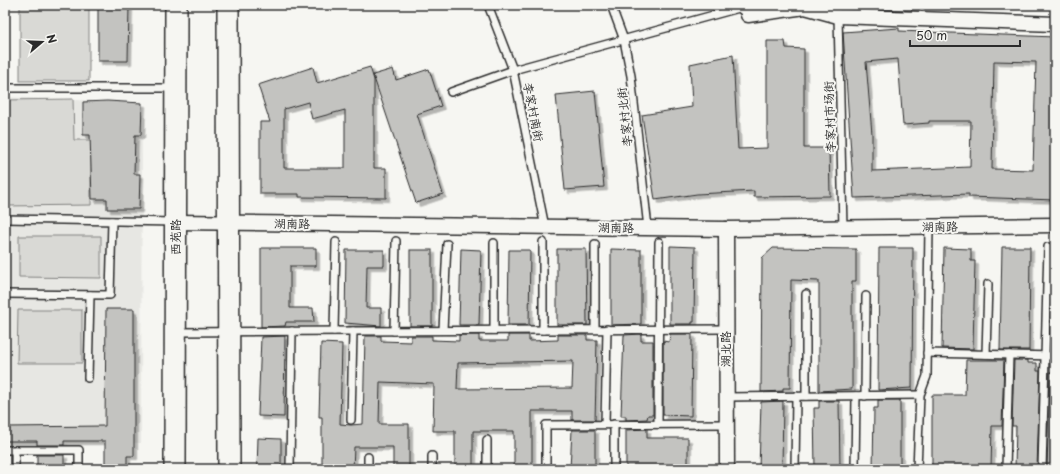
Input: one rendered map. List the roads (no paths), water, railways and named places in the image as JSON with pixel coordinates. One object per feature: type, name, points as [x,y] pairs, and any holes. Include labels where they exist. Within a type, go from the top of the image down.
[{"type":"main road","name":"西苑路","points":[[175,469],[176,5]]},
{"type":"main road","points":[[228,5],[229,469]]},
{"type":"street","points":[[742,9],[805,7],[1055,24]]},
{"type":"street","name":"湖南路","points":[[176,222],[726,229],[1055,225]]},
{"type":"street","name":"湖北路","points":[[726,229],[727,469]]},
{"type":"lane","name":"李家村南街","points":[[488,5],[513,70],[545,227]]},
{"type":"lane","name":"李家村北街","points":[[611,5],[624,40],[631,76],[648,228]]},
{"type":"lane","points":[[452,92],[513,70],[742,9]]},
{"type":"lane","name":"李家村市场街","points":[[837,10],[843,228]]},
{"type":"lane","points":[[5,88],[176,88]]},
{"type":"lane","points":[[5,219],[176,222]]},
{"type":"lane","points":[[5,294],[110,295],[112,221]]},
{"type":"lane","points":[[918,469],[920,395],[927,376],[929,227]]},
{"type":"lane","points":[[394,330],[396,241]]},
{"type":"lane","points":[[334,331],[336,242]]},
{"type":"lane","points":[[543,330],[544,242]]},
{"type":"lane","points":[[658,424],[659,242]]},
{"type":"lane","points":[[494,243],[494,330]]},
{"type":"lane","points":[[443,330],[447,244]]},
{"type":"lane","points":[[595,329],[596,244]]},
{"type":"lane","points":[[1042,469],[1048,247]]},
{"type":"lane","points":[[986,354],[988,284]]},
{"type":"lane","points":[[806,294],[806,396]]},
{"type":"lane","points":[[88,378],[90,295]]},
{"type":"lane","points":[[865,396],[866,296]]},
{"type":"lane","points":[[176,332],[726,328]]},
{"type":"lane","points":[[605,424],[607,329]]},
{"type":"lane","points":[[290,469],[292,331]]},
{"type":"lane","points":[[351,420],[353,331]]},
{"type":"lane","points":[[927,353],[1055,356]]},
{"type":"lane","points":[[1006,469],[1009,355]]},
{"type":"lane","points":[[726,396],[920,395]]},
{"type":"lane","points":[[795,469],[796,396]]},
{"type":"lane","points":[[856,396],[856,469]]},
{"type":"lane","points":[[614,424],[614,469]]},
{"type":"lane","points":[[546,469],[546,425],[726,424]]},
{"type":"lane","points":[[487,440],[487,469]]},
{"type":"lane","points":[[5,450],[79,450],[79,469]]},
{"type":"lane","points":[[15,450],[15,469]]},
{"type":"lane","points":[[432,456],[432,469]]},
{"type":"lane","points":[[368,457],[368,469]]}]
